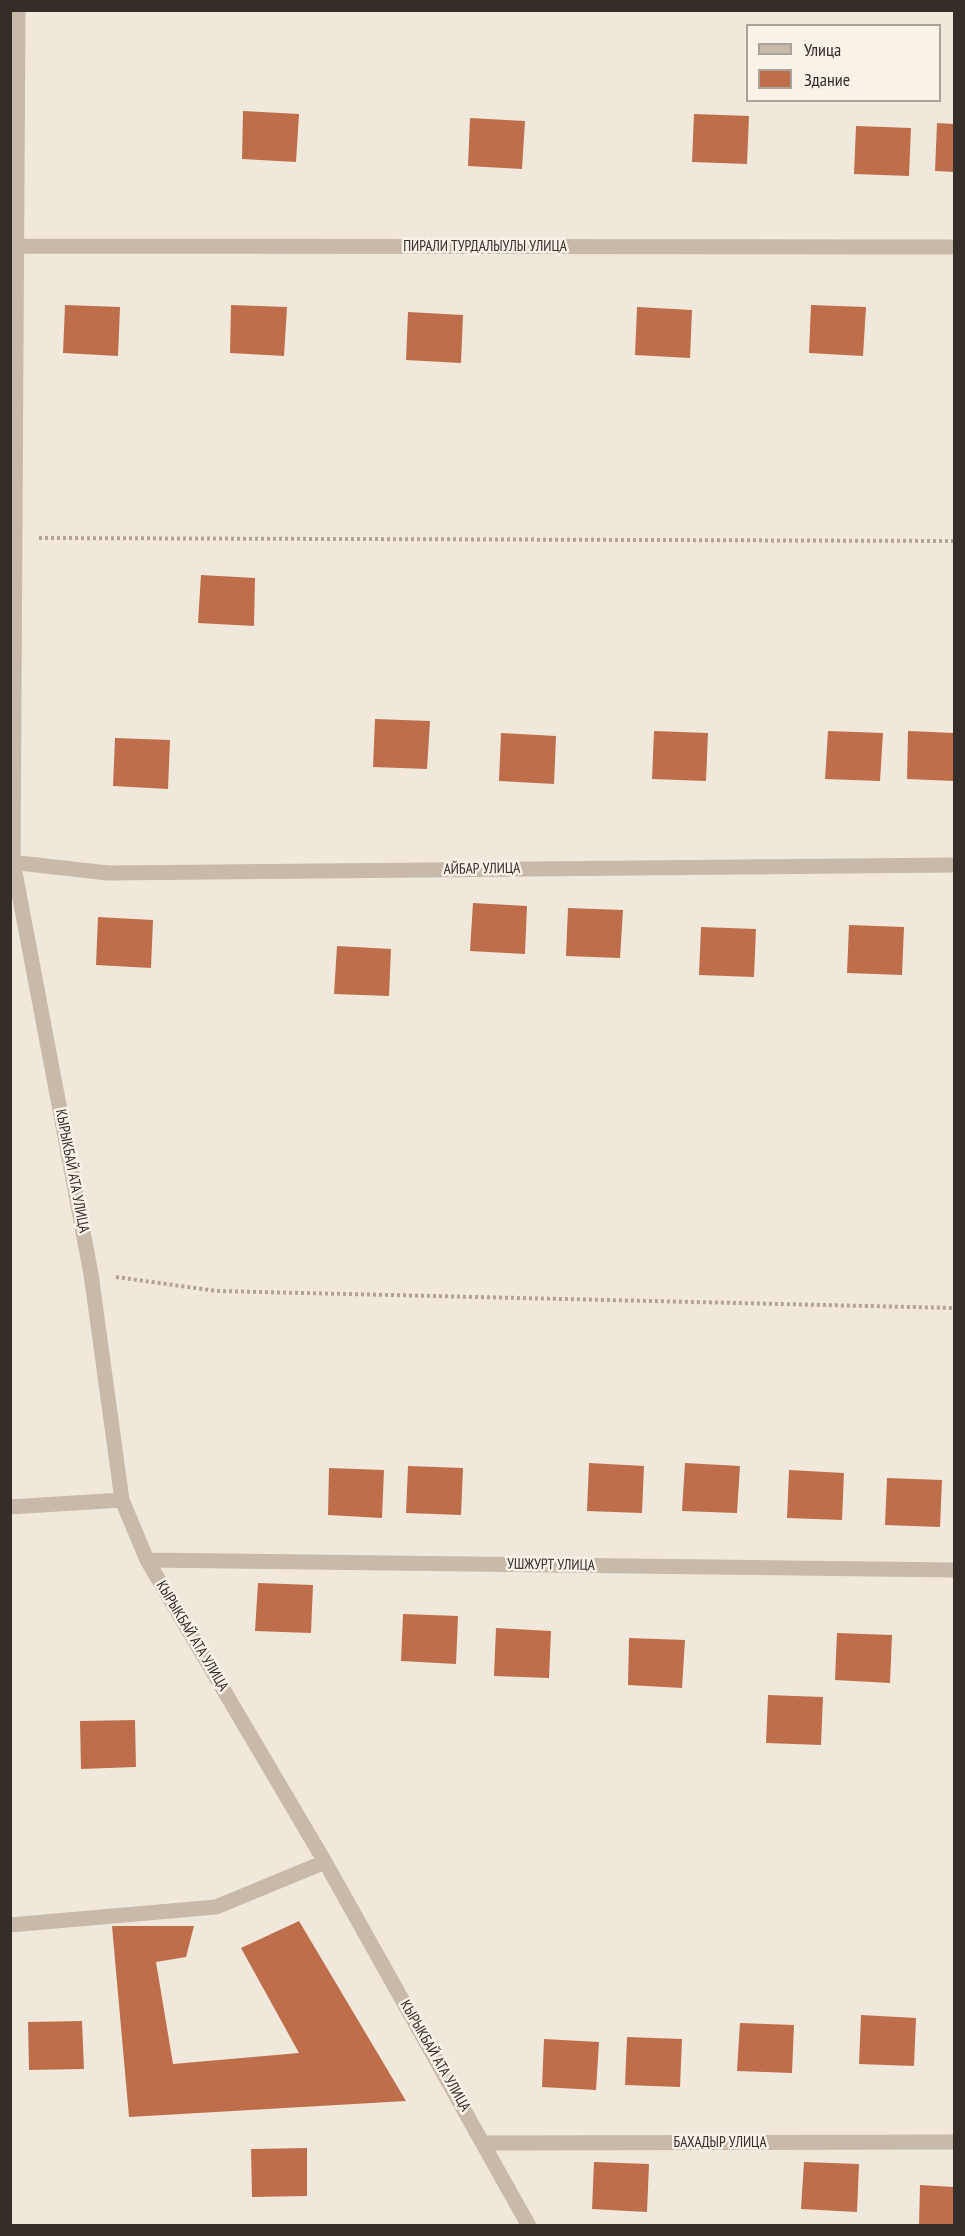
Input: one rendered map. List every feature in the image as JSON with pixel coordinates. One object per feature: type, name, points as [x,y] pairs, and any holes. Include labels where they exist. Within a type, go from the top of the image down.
[{"type":"street","name":"КЫРЫКБАЙ АТА УЛИЦА","points":[[18,10],[12,862],[91,1274],[122,1500],[147,1560],[325,1862],[485,2143],[529,2226]]},
{"type":"street","name":"ПИРАЛИ ТУРДАЛЫУЛЫ УЛИЦА","points":[[16,246],[954,247]]},
{"type":"street","name":"АЙБАР УЛИЦА","points":[[12,862],[108,873],[954,865]]},
{"type":"street","points":[[10,1508],[122,1500]]},
{"type":"street","name":"УШЖУРТ УЛИЦА","points":[[147,1560],[954,1570]]},
{"type":"street","points":[[10,1925],[216,1907],[325,1862]]},
{"type":"street","name":"БАХАДЫР УЛИЦА","points":[[485,2143],[954,2142]]},
{"type":"path","points":[[14,537],[954,541]]},
{"type":"path","points":[[91,1274],[217,1291],[954,1308]]},
{"type":"building","points":[[243,111],[299,114],[296,162],[242,159]]},
{"type":"building","points":[[694,114],[749,116],[747,164],[692,162]]},
{"type":"building","points":[[470,118],[525,121],[522,169],[468,166]]},
{"type":"building","points":[[937,123],[954,124],[954,172],[935,171]]},
{"type":"building","points":[[856,126],[911,128],[909,176],[854,174]]},
{"type":"building","points":[[65,305],[120,307],[118,356],[63,353]]},
{"type":"building","points":[[231,305],[287,307],[284,356],[230,353]]},
{"type":"building","points":[[811,305],[866,307],[863,356],[809,353]]},
{"type":"building","points":[[637,307],[692,310],[690,358],[635,355]]},
{"type":"building","points":[[408,312],[463,315],[461,363],[406,360]]},
{"type":"building","points":[[201,575],[255,578],[254,626],[198,623]]},
{"type":"building","points":[[375,719],[430,721],[427,769],[373,767]]},
{"type":"building","points":[[654,731],[708,733],[706,781],[652,779]]},
{"type":"building","points":[[828,731],[883,733],[880,781],[825,779]]},
{"type":"building","points":[[908,731],[954,733],[954,781],[907,779]]},
{"type":"building","points":[[501,733],[556,736],[554,784],[499,781]]},
{"type":"building","points":[[115,738],[170,740],[168,789],[113,786]]},
{"type":"building","points":[[473,903],[527,906],[525,954],[470,951]]},
{"type":"building","points":[[568,908],[623,910],[620,958],[566,956]]},
{"type":"building","points":[[98,917],[153,920],[151,968],[96,965]]},
{"type":"building","points":[[849,925],[904,927],[902,975],[847,973]]},
{"type":"building","points":[[701,927],[756,929],[754,977],[699,975]]},
{"type":"building","points":[[337,946],[391,949],[389,996],[334,994]]},
{"type":"building","points":[[589,1463],[644,1466],[642,1513],[587,1511]]},
{"type":"building","points":[[685,1463],[740,1466],[737,1513],[682,1511]]},
{"type":"building","points":[[408,1466],[463,1468],[461,1515],[406,1513]]},
{"type":"building","points":[[329,1468],[384,1470],[382,1518],[328,1515]]},
{"type":"building","points":[[789,1470],[844,1473],[842,1520],[787,1518]]},
{"type":"building","points":[[887,1478],[942,1480],[940,1527],[885,1525]]},
{"type":"building","points":[[258,1583],[313,1585],[311,1633],[255,1631]]},
{"type":"building","points":[[403,1614],[458,1616],[456,1664],[401,1661]]},
{"type":"building","points":[[496,1628],[551,1631],[549,1678],[494,1676]]},
{"type":"building","points":[[837,1633],[892,1635],[890,1683],[835,1680]]},
{"type":"building","points":[[629,1638],[685,1640],[682,1688],[628,1685]]},
{"type":"building","points":[[768,1695],[823,1697],[821,1745],[766,1743]]},
{"type":"building","points":[[135,1720],[136,1767],[81,1769],[80,1721]]},
{"type":"building","points":[[299,1921],[406,2101],[129,2117],[112,1926],[194,1926],[186,1957],[156,1962],[173,2064],[299,2053],[241,1948]]},
{"type":"building","points":[[861,2015],[916,2018],[914,2066],[859,2064]]},
{"type":"building","points":[[82,2021],[84,2069],[29,2070],[28,2022]]},
{"type":"building","points":[[740,2023],[794,2025],[792,2073],[737,2071]]},
{"type":"building","points":[[627,2037],[682,2039],[680,2087],[625,2085]]},
{"type":"building","points":[[544,2039],[599,2042],[596,2090],[542,2087]]},
{"type":"building","points":[[307,2148],[307,2196],[252,2197],[251,2149]]},
{"type":"building","points":[[594,2162],[649,2164],[647,2212],[592,2209]]},
{"type":"building","points":[[804,2162],[859,2164],[857,2212],[801,2209]]},
{"type":"building","points":[[920,2185],[954,2187],[954,2226],[919,2226]]}]
